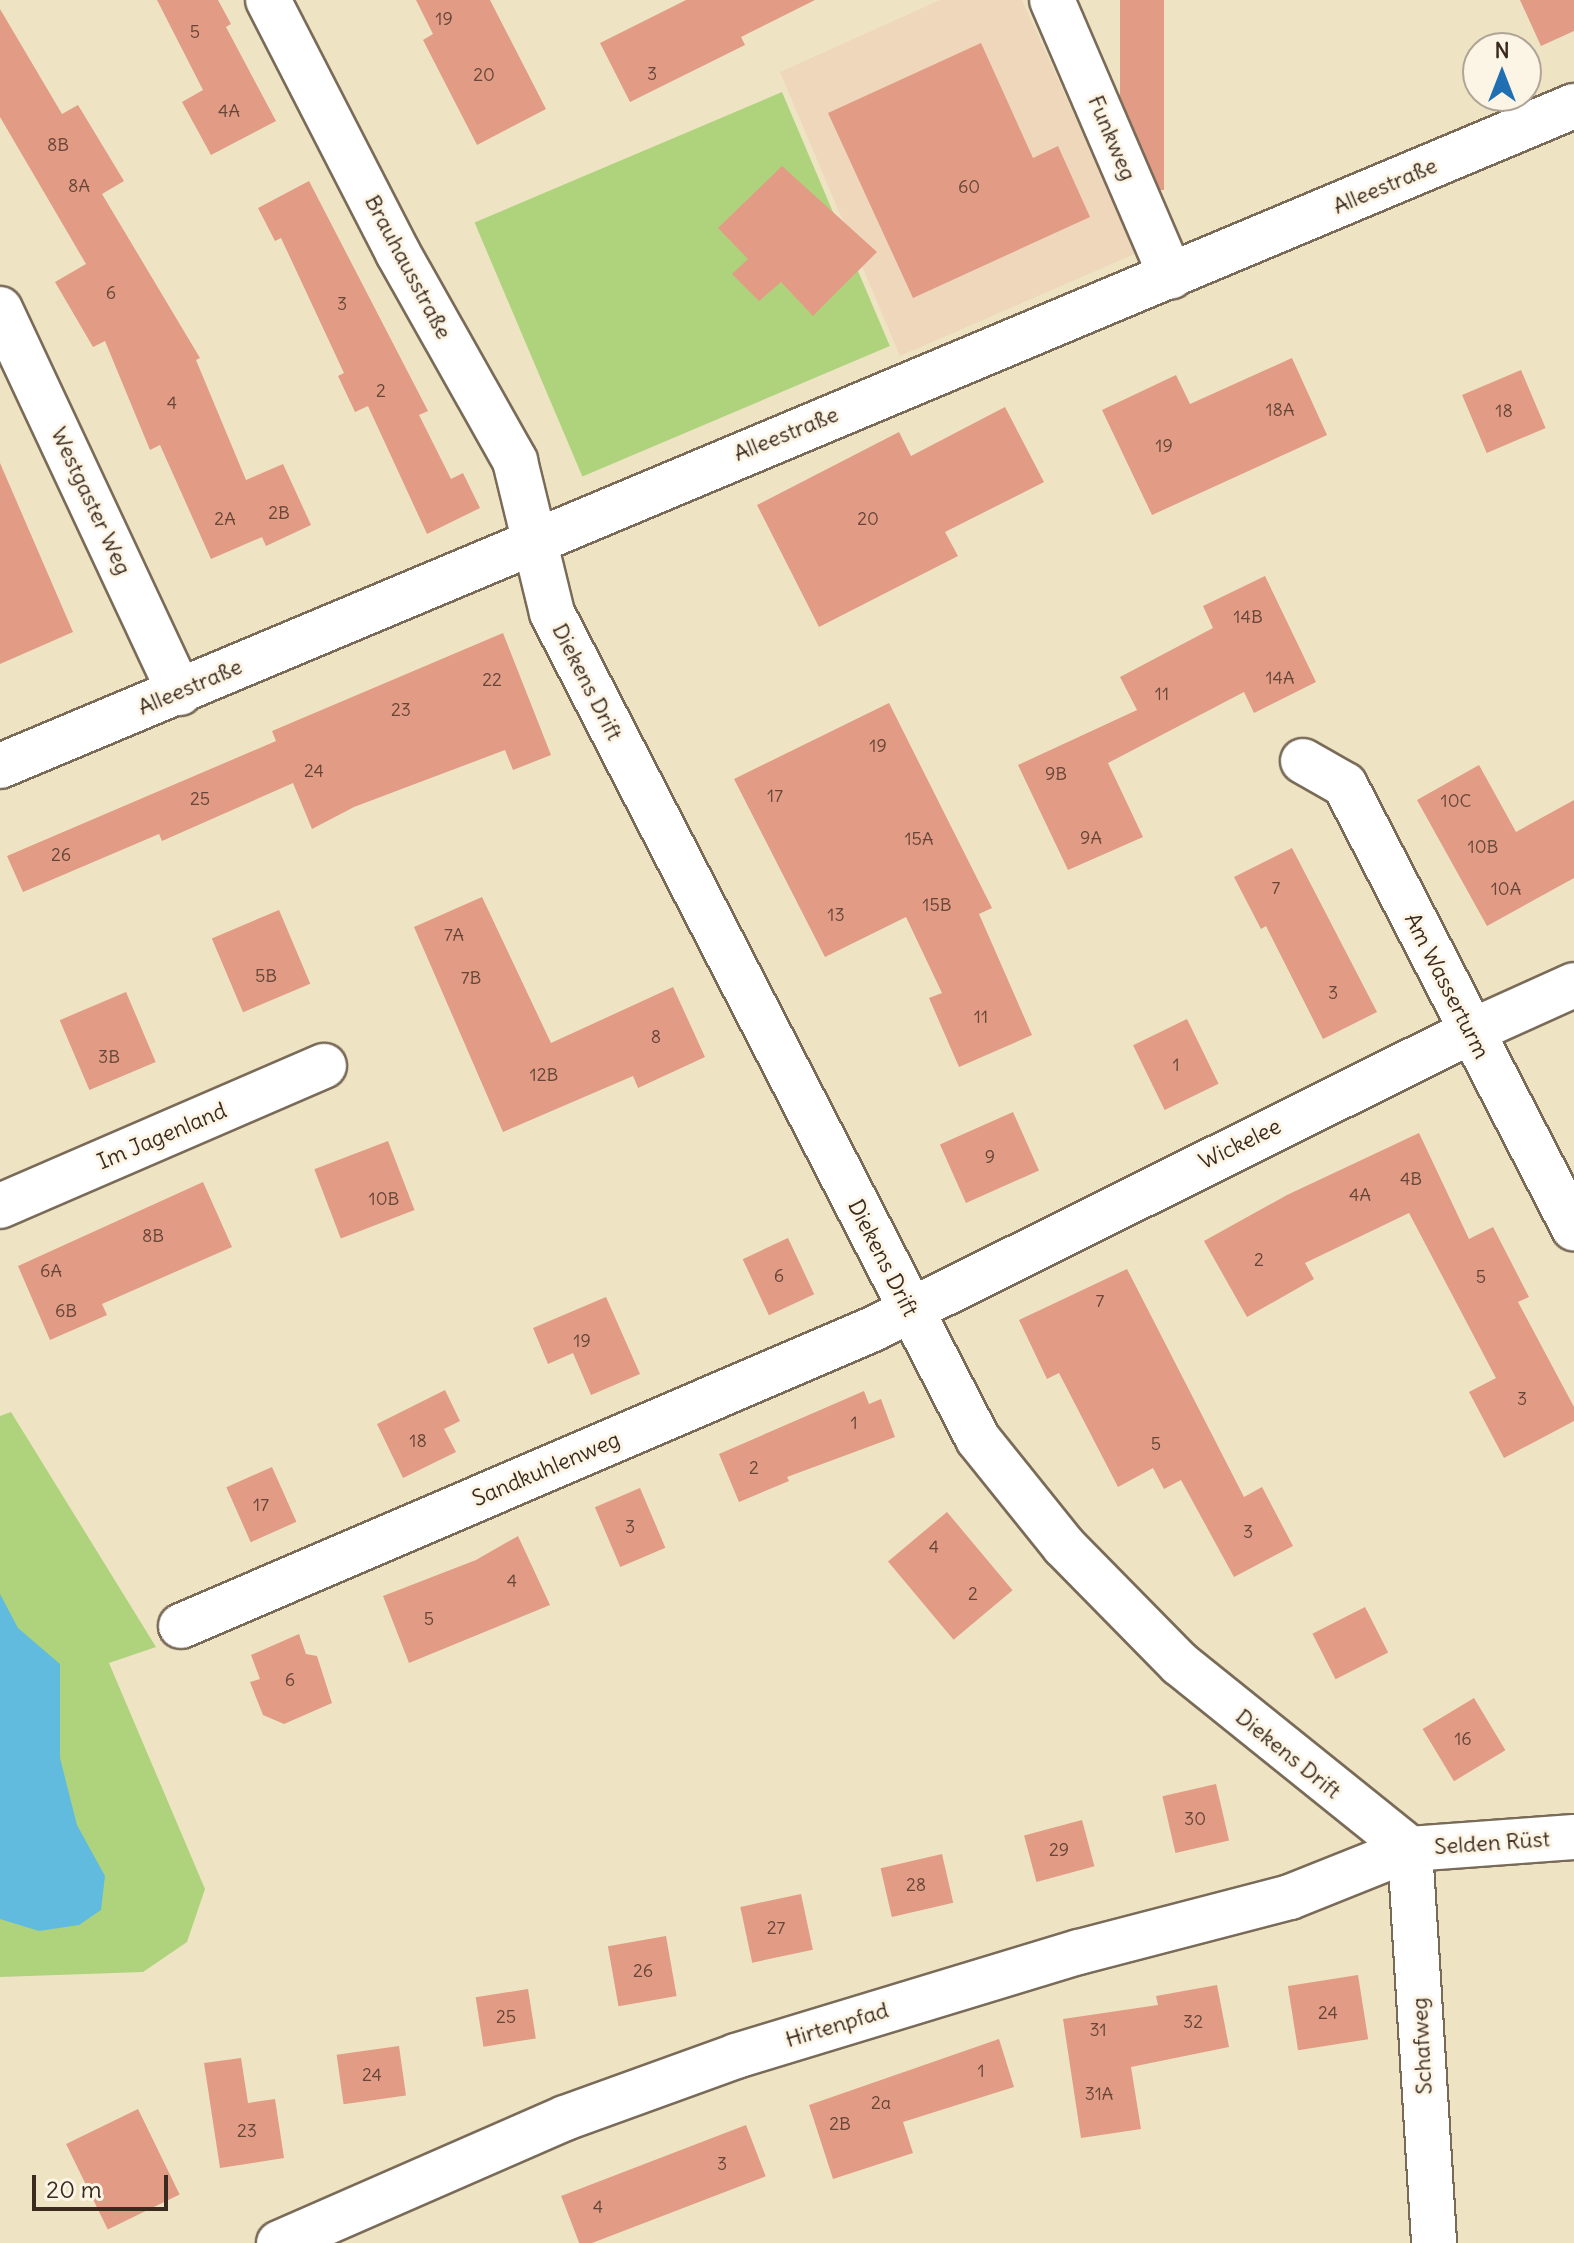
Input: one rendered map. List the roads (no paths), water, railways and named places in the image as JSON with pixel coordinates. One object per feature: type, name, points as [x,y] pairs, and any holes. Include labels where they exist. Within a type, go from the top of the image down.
[{"type":"street","name":"Brauhausstraße","points":[[268,0],[398,253],[515,461],[534,538]]},
{"type":"street","name":"Funkweg","points":[[1052,0],[1171,276]]},
{"type":"street","name":"Alleestraße","points":[[0,766],[180,693],[534,538],[1171,276],[1574,106]]},
{"type":"street","name":"Westgaster Weg","points":[[0,309],[180,693]]},
{"type":"street","name":"Diekens Drift","points":[[534,538],[552,613],[978,1439],[1064,1546],[1180,1664],[1410,1849]]},
{"type":"street","name":"Am Wasserturm","points":[[1303,761],[1345,785],[1574,1228]]},
{"type":"street","name":"Wickelee","points":[[910,1311],[1470,1032],[1574,985]]},
{"type":"street","name":"Im Jagenland","points":[[0,1206],[324,1066]]},
{"type":"street","name":"Sandkuhlenweg","points":[[181,1626],[910,1311]]},
{"type":"street","name":"Selden Rüst","points":[[1410,1849],[1574,1837]]},
{"type":"street","name":"Hirtenpfad","points":[[279,2243],[565,2118],[736,2056],[1079,1952],[1290,1897],[1410,1849]]},
{"type":"street","name":"Schafweg","points":[[1410,1849],[1434,2243]]},
{"type":"water","points":[[0,1594],[18,1628],[60,1664],[60,1758],[77,1825],[105,1876],[101,1910],[79,1925],[39,1931],[0,1919]]}]
